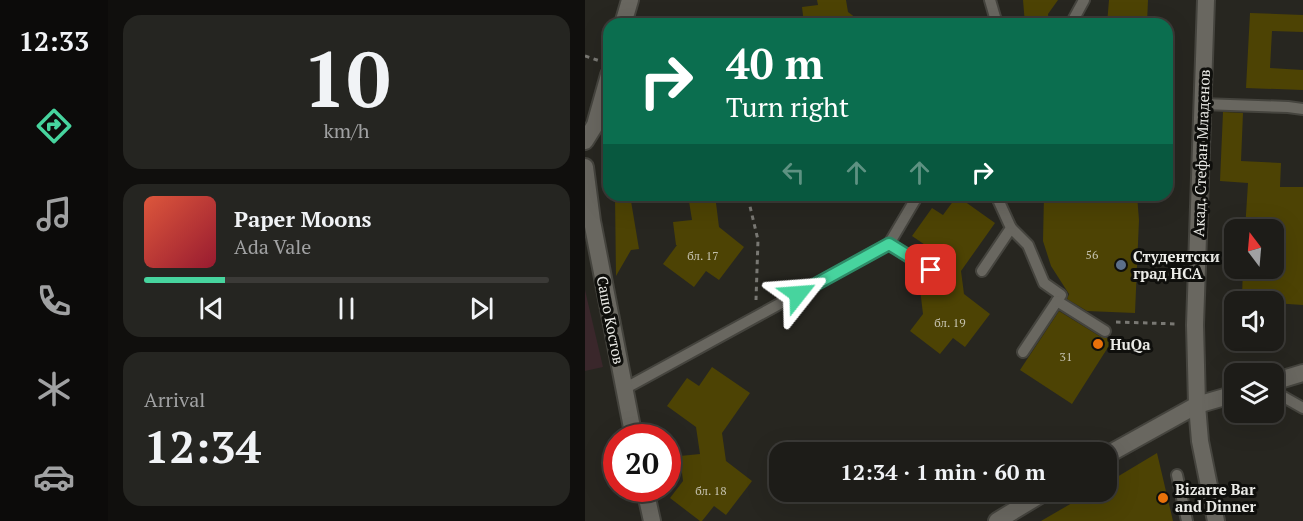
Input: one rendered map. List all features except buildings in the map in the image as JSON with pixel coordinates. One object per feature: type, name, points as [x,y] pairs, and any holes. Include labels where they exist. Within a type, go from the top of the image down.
[{"type":"street","points":[[625,18],[630,0]]},
{"type":"street","name":"Акад. Стефан Младенов","points":[[1206,0],[1195,325],[1200,441],[1216,521]]},
{"type":"street","points":[[585,141],[595,125],[603,79]]},
{"type":"street","name":"Сашо Костов","points":[[585,167],[592,221],[631,424]]},
{"type":"street","points":[[1284,378],[1303,372]]},
{"type":"street","points":[[1117,449],[1197,405],[1224,397]]},
{"type":"street","points":[[648,502],[652,521]]},
{"type":"street","points":[[997,521],[1028,502]]},
{"type":"lane","points":[[990,0],[995,18]]},
{"type":"lane","points":[[1074,18],[1084,0]]},
{"type":"lane","points":[[1202,104],[1303,109]]},
{"type":"lane","points":[[624,389],[889,244],[914,201]]},
{"type":"lane","points":[[999,201],[1011,228],[1028,244],[1044,283],[1061,295],[1023,352]]},
{"type":"lane","points":[[982,271],[1011,228]]},
{"type":"lane","points":[[889,244],[931,270]]},
{"type":"lane","points":[[1057,301],[1107,326]]},
{"type":"lane","points":[[1284,397],[1303,408]]},
{"type":"lane","points":[[1177,475],[1187,521]]},
{"type":"path","points":[[585,56],[603,67]]},
{"type":"path","points":[[749,201],[758,240],[755,300],[762,313]]},
{"type":"path","points":[[1107,326],[1195,325]]},
{"type":"shaded area","points":[[585,290],[603,367],[585,371]]},
{"type":"place","name":"Студентски град НСА","points":[[1121,265]]},
{"type":"place","name":"HuQa","points":[[1098,344]]},
{"type":"place","name":"Bizarre Bar and Dinner","points":[[1163,498]]},
{"type":"route","points":[[798,294],[889,244],[931,270]]}]
